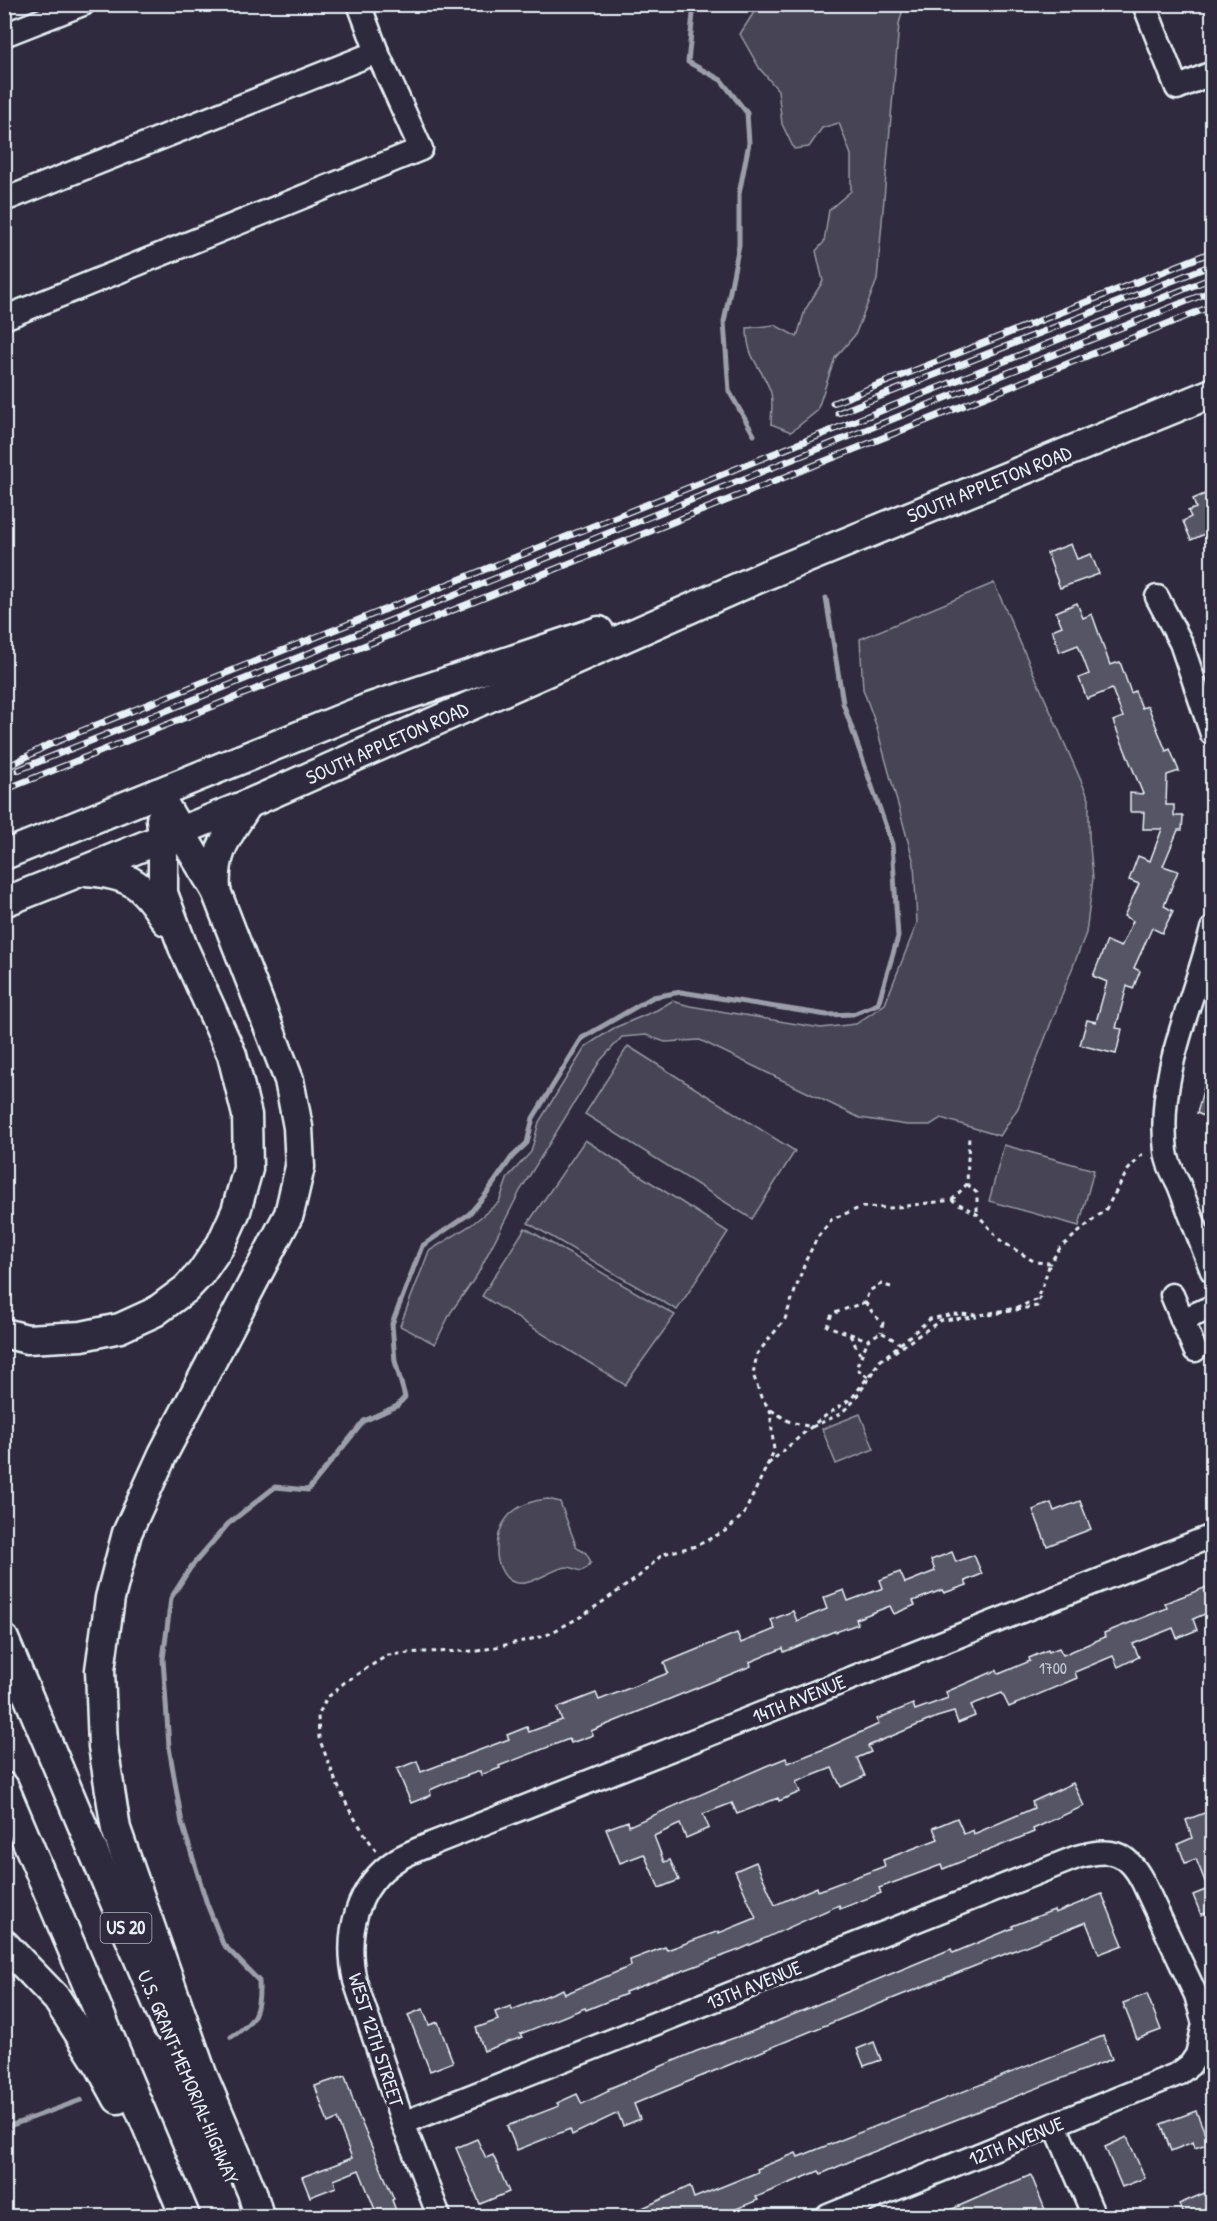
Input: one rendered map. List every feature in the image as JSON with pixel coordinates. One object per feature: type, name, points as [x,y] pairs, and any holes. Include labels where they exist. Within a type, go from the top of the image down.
[{"type":"main road","name":"SOUTH APPLETON ROAD","points":[[4,902],[248,804],[766,575],[1212,393]]},
{"type":"main road","name":"SOUTH APPLETON ROAD","points":[[4,855],[368,708],[766,575]]},
{"type":"main road","points":[[157,793],[172,833],[216,891],[289,1080],[298,1127],[300,1167],[289,1214],[163,1454],[127,1533],[110,1598],[100,1670],[103,1746],[116,1829],[202,2074],[252,2192],[259,2217]]},
{"type":"main road","points":[[216,891],[215,869],[218,856],[226,838],[248,804]]},
{"type":"main road","points":[[4,1333],[27,1339],[82,1336],[120,1328],[155,1312],[186,1289],[206,1266],[236,1211],[248,1169],[247,1115],[232,1055],[183,946],[164,893],[172,833]]},
{"type":"main road","points":[[84,871],[107,873],[129,879],[146,893],[183,946]]},
{"type":"main road","name":"U.S. GRANT MEMORIAL HIGHWAY","points":[[4,1639],[246,2217]]},
{"type":"main road","name":"US 20","points":[[4,1787],[186,2217]]},
{"type":"main road","points":[[4,1944],[57,1999],[101,2068],[137,2137],[173,2217]]},
{"type":"street","points":[[4,35],[83,4]]},
{"type":"street","points":[[4,318],[421,149],[377,52],[359,4]]},
{"type":"street","points":[[1144,4],[1177,88],[1212,73]]},
{"type":"street","points":[[4,200],[377,52]]},
{"type":"street","points":[[1157,597],[1180,643],[1212,734]]},
{"type":"street","points":[[1212,929],[1209,959],[1180,1031],[1166,1093],[1166,1153],[1212,1270]]},
{"type":"street","points":[[1172,1295],[1195,1350]]},
{"type":"street","points":[[1182,1320],[1212,1307]]},
{"type":"street","name":"14TH AVENUE","points":[[388,1867],[399,1858],[436,1842],[1212,1536]]},
{"type":"street","name":"13TH AVENUE","points":[[403,2122],[1077,1857],[1106,1851],[1115,1852],[1137,1869],[1196,1995],[1204,2024],[1197,2055]]},
{"type":"street","name":"WEST 12TH STREET","points":[[388,1867],[373,1882],[354,1919],[350,1940],[351,1961],[355,1981],[403,2122],[439,2217]]},
{"type":"street","name":"12TH AVENUE","points":[[828,2217],[1178,2074],[1190,2065],[1197,2055]]},
{"type":"street","points":[[1054,2125],[1094,2217]]},
{"type":"path","points":[[1050,1263],[1035,1262],[1001,1241],[977,1214],[952,1200],[890,1208],[862,1207],[832,1219],[817,1238],[806,1260],[785,1319],[756,1354],[753,1374],[760,1396],[770,1410],[790,1422],[812,1427],[840,1414],[852,1403],[881,1362],[940,1320],[1005,1313],[1037,1306],[1050,1263],[1060,1248],[1106,1209],[1128,1170],[1166,1128]]},
{"type":"path","points":[[952,1200],[968,1184],[969,1135]]},
{"type":"path","points":[[968,1184],[977,1193],[977,1214]]},
{"type":"path","points":[[865,1302],[869,1291],[881,1284],[891,1287]]},
{"type":"path","points":[[768,1465],[812,1427],[852,1398],[880,1361],[930,1319],[953,1314],[980,1315],[1016,1308],[1036,1300],[1043,1285]]},
{"type":"path","points":[[865,1302],[883,1323],[881,1332],[868,1340],[860,1354],[856,1368],[868,1377]]},
{"type":"path","points":[[865,1302],[832,1314],[827,1326],[868,1340]]},
{"type":"path","points":[[881,1332],[901,1344]]},
{"type":"path","points":[[849,1334],[860,1354]]},
{"type":"path","points":[[388,1867],[351,1813],[318,1738],[318,1716],[326,1699],[345,1682],[388,1655],[478,1651],[545,1636],[582,1616],[637,1578],[663,1554],[696,1546],[727,1530],[744,1514],[774,1451],[770,1410]]},
{"type":"shaded area","points":[[770,5],[904,5],[899,24],[877,280],[855,335],[835,358],[817,411],[791,432],[771,424],[771,394],[749,348],[747,328],[775,325],[797,337],[805,310],[823,281],[816,251],[824,242],[829,210],[851,191],[851,155],[839,123],[822,128],[809,147],[794,149],[782,124],[778,90],[760,69],[740,34],[756,9]]},
{"type":"shaded area","points":[[994,583],[1089,799],[1089,836],[1093,878],[1086,933],[1018,1108],[1000,1136],[941,1118],[930,1125],[907,1125],[860,1118],[700,1040],[665,1042],[646,1035],[622,1037],[600,1061],[520,1191],[477,1275],[451,1312],[435,1344],[400,1326],[429,1251],[471,1225],[499,1202],[508,1177],[531,1152],[539,1122],[586,1046],[614,1028],[657,1010],[672,1001],[821,1028],[856,1024],[885,1004],[917,923],[914,863],[876,725],[863,689],[860,639]]},
{"type":"shaded area","points":[[628,1046],[795,1151],[752,1219],[585,1114]]},
{"type":"shaded area","points":[[585,1140],[728,1232],[677,1310],[528,1223]]},
{"type":"shaded area","points":[[1004,1145],[1094,1170],[1079,1226],[989,1201]]},
{"type":"shaded area","points":[[525,1228],[675,1315],[625,1385],[482,1296]]},
{"type":"shaded area","points":[[860,1414],[874,1449],[836,1464],[822,1429]]},
{"type":"shaded area","points":[[548,1499],[560,1502],[577,1548],[586,1553],[591,1562],[581,1571],[570,1567],[562,1568],[533,1581],[518,1583],[511,1581],[503,1572],[497,1553],[500,1531],[504,1522],[517,1509],[526,1504]]},
{"type":"building","points":[[1212,491],[1212,531],[1191,540],[1183,521],[1191,517],[1188,511],[1196,508],[1193,499]]},
{"type":"building","points":[[1071,544],[1077,559],[1091,554],[1099,574],[1060,588],[1047,553]]},
{"type":"building","points":[[1077,603],[1083,618],[1092,614],[1110,665],[1120,662],[1131,693],[1135,691],[1142,708],[1148,706],[1166,751],[1170,749],[1179,771],[1167,775],[1166,805],[1174,805],[1174,816],[1183,816],[1182,830],[1178,830],[1163,866],[1178,871],[1164,906],[1173,911],[1162,933],[1152,928],[1134,968],[1140,971],[1133,989],[1127,986],[1116,1028],[1122,1029],[1116,1054],[1080,1045],[1087,1020],[1096,1022],[1107,982],[1093,976],[1107,941],[1121,947],[1133,921],[1124,916],[1139,884],[1129,880],[1138,856],[1150,861],[1162,829],[1143,829],[1144,812],[1130,812],[1130,793],[1143,794],[1113,721],[1123,717],[1112,689],[1087,699],[1079,678],[1089,674],[1078,645],[1060,652],[1052,630],[1062,626],[1056,612]]},
{"type":"building","points":[[1208,1072],[1212,1072],[1212,1120],[1197,1113]]},
{"type":"building","points":[[1080,1501],[1091,1529],[1047,1546],[1033,1510],[1051,1503],[1054,1511]]},
{"type":"building","points":[[952,1552],[956,1562],[974,1555],[982,1574],[965,1581],[967,1585],[944,1593],[942,1590],[913,1601],[915,1605],[894,1614],[890,1606],[856,1619],[858,1624],[784,1652],[783,1648],[750,1662],[751,1666],[591,1731],[593,1735],[571,1743],[569,1739],[481,1775],[480,1771],[446,1783],[430,1790],[431,1795],[411,1803],[397,1769],[417,1761],[421,1772],[509,1739],[507,1735],[527,1727],[529,1732],[562,1720],[557,1708],[596,1693],[599,1700],[668,1673],[664,1663],[737,1633],[741,1643],[775,1629],[771,1620],[793,1611],[797,1621],[827,1609],[823,1598],[844,1590],[848,1601],[883,1588],[880,1580],[900,1572],[905,1583],[935,1571],[931,1560]]},
{"type":"building","points":[[1212,1585],[1212,1611],[1193,1619],[1197,1630],[1177,1638],[1173,1628],[1133,1644],[1139,1657],[1118,1667],[1113,1656],[1075,1672],[1077,1678],[1009,1707],[1002,1693],[971,1705],[975,1716],[958,1723],[954,1712],[868,1746],[871,1752],[857,1758],[865,1776],[841,1787],[832,1768],[796,1782],[800,1792],[779,1801],[778,1798],[737,1814],[732,1803],[703,1814],[709,1828],[686,1838],[680,1824],[654,1836],[664,1862],[670,1860],[679,1880],[659,1888],[644,1854],[620,1863],[606,1829],[628,1821],[629,1826],[786,1758],[788,1763],[824,1749],[879,1724],[877,1719],[913,1704],[915,1710],[948,1698],[946,1692],[997,1670],[999,1674],[1030,1661],[1029,1658],[1048,1650],[1049,1652],[1059,1648],[1063,1655],[1105,1637],[1104,1633],[1167,1608],[1165,1603]]},
{"type":"building","points":[[1073,1783],[1084,1806],[1033,1829],[1034,1832],[943,1869],[941,1865],[879,1888],[881,1893],[840,1909],[839,1905],[739,1950],[625,1992],[626,1994],[520,2034],[522,2037],[484,2051],[476,2028],[498,2020],[495,2012],[511,2006],[512,2010],[563,1989],[565,1994],[631,1966],[630,1960],[665,1947],[667,1950],[719,1931],[719,1933],[756,1918],[735,1871],[756,1862],[775,1905],[817,1887],[818,1891],[885,1866],[883,1860],[938,1839],[933,1828],[957,1818],[964,1834],[973,1830],[974,1834],[1034,1808],[1032,1802]]},
{"type":"building","points":[[1212,1810],[1212,1910],[1201,1915],[1193,1895],[1208,1889],[1196,1859],[1185,1863],[1178,1844],[1192,1838],[1186,1820]]},
{"type":"building","points":[[1102,1894],[1123,1945],[1099,1954],[1086,1922],[634,2104],[640,2119],[623,2126],[618,2113],[572,2135],[570,2129],[517,2150],[507,2126],[559,2106],[557,2103],[577,2094],[582,2104],[609,2091],[608,2089],[697,2051],[751,2032],[951,1949],[953,1953],[1013,1928],[1012,1926],[1054,1910],[1055,1913]]},
{"type":"building","points":[[1147,1994],[1161,2030],[1137,2039],[1123,2003]]},
{"type":"building","points":[[423,2009],[429,2025],[438,2022],[453,2062],[430,2071],[408,2015]]},
{"type":"building","points":[[1103,2036],[1112,2059],[821,2174],[819,2171],[756,2197],[758,2200],[717,2217],[623,2217],[690,2186],[694,2198],[758,2172],[757,2169],[796,2153],[798,2157]]},
{"type":"building","points":[[874,2042],[881,2060],[864,2066],[857,2049]]},
{"type":"building","points":[[345,2076],[357,2112],[394,2199],[392,2200],[397,2213],[387,2217],[378,2217],[359,2170],[334,2180],[336,2187],[310,2197],[302,2177],[352,2158],[337,2119],[328,2123],[315,2086]]},
{"type":"building","points":[[1196,2111],[1209,2143],[1195,2148],[1193,2142],[1171,2151],[1161,2124]]},
{"type":"building","points":[[1127,2137],[1145,2178],[1122,2187],[1105,2147]]},
{"type":"building","points":[[477,2139],[486,2158],[493,2155],[509,2192],[480,2204],[456,2148]]},
{"type":"building","points":[[1031,2175],[1048,2217],[934,2217],[1009,2184]]},
{"type":"building","points":[[1207,2192],[1212,2205],[1212,2214],[1206,2217],[1184,2217],[1179,2204]]},
{"type":"waterway","points":[[694,4],[688,62],[721,80],[747,113],[749,143],[739,194],[739,245],[724,322],[729,391],[754,435]]},
{"type":"waterway","points":[[231,2037],[246,2026],[255,2014],[259,2000],[259,1981],[223,1944],[207,1904],[182,1823],[169,1747],[163,1659],[171,1598],[191,1567],[228,1524],[275,1487],[308,1490],[364,1421],[397,1406],[405,1397],[395,1361],[392,1324],[422,1246],[469,1214],[512,1157],[527,1143],[533,1118],[582,1038],[653,997],[681,992],[827,1015],[853,1014],[878,1004],[898,937],[892,844],[843,703],[826,598]]},
{"type":"waterway","points":[[4,2128],[81,2100]]},
{"type":"railway","points":[[833,403],[1212,252]]},
{"type":"railway","points":[[838,413],[1212,265]]},
{"type":"railway","points":[[4,769],[74,734],[1212,278]]},
{"type":"railway","points":[[18,770],[1212,291]]},
{"type":"railway","points":[[4,790],[1212,306]]}]
